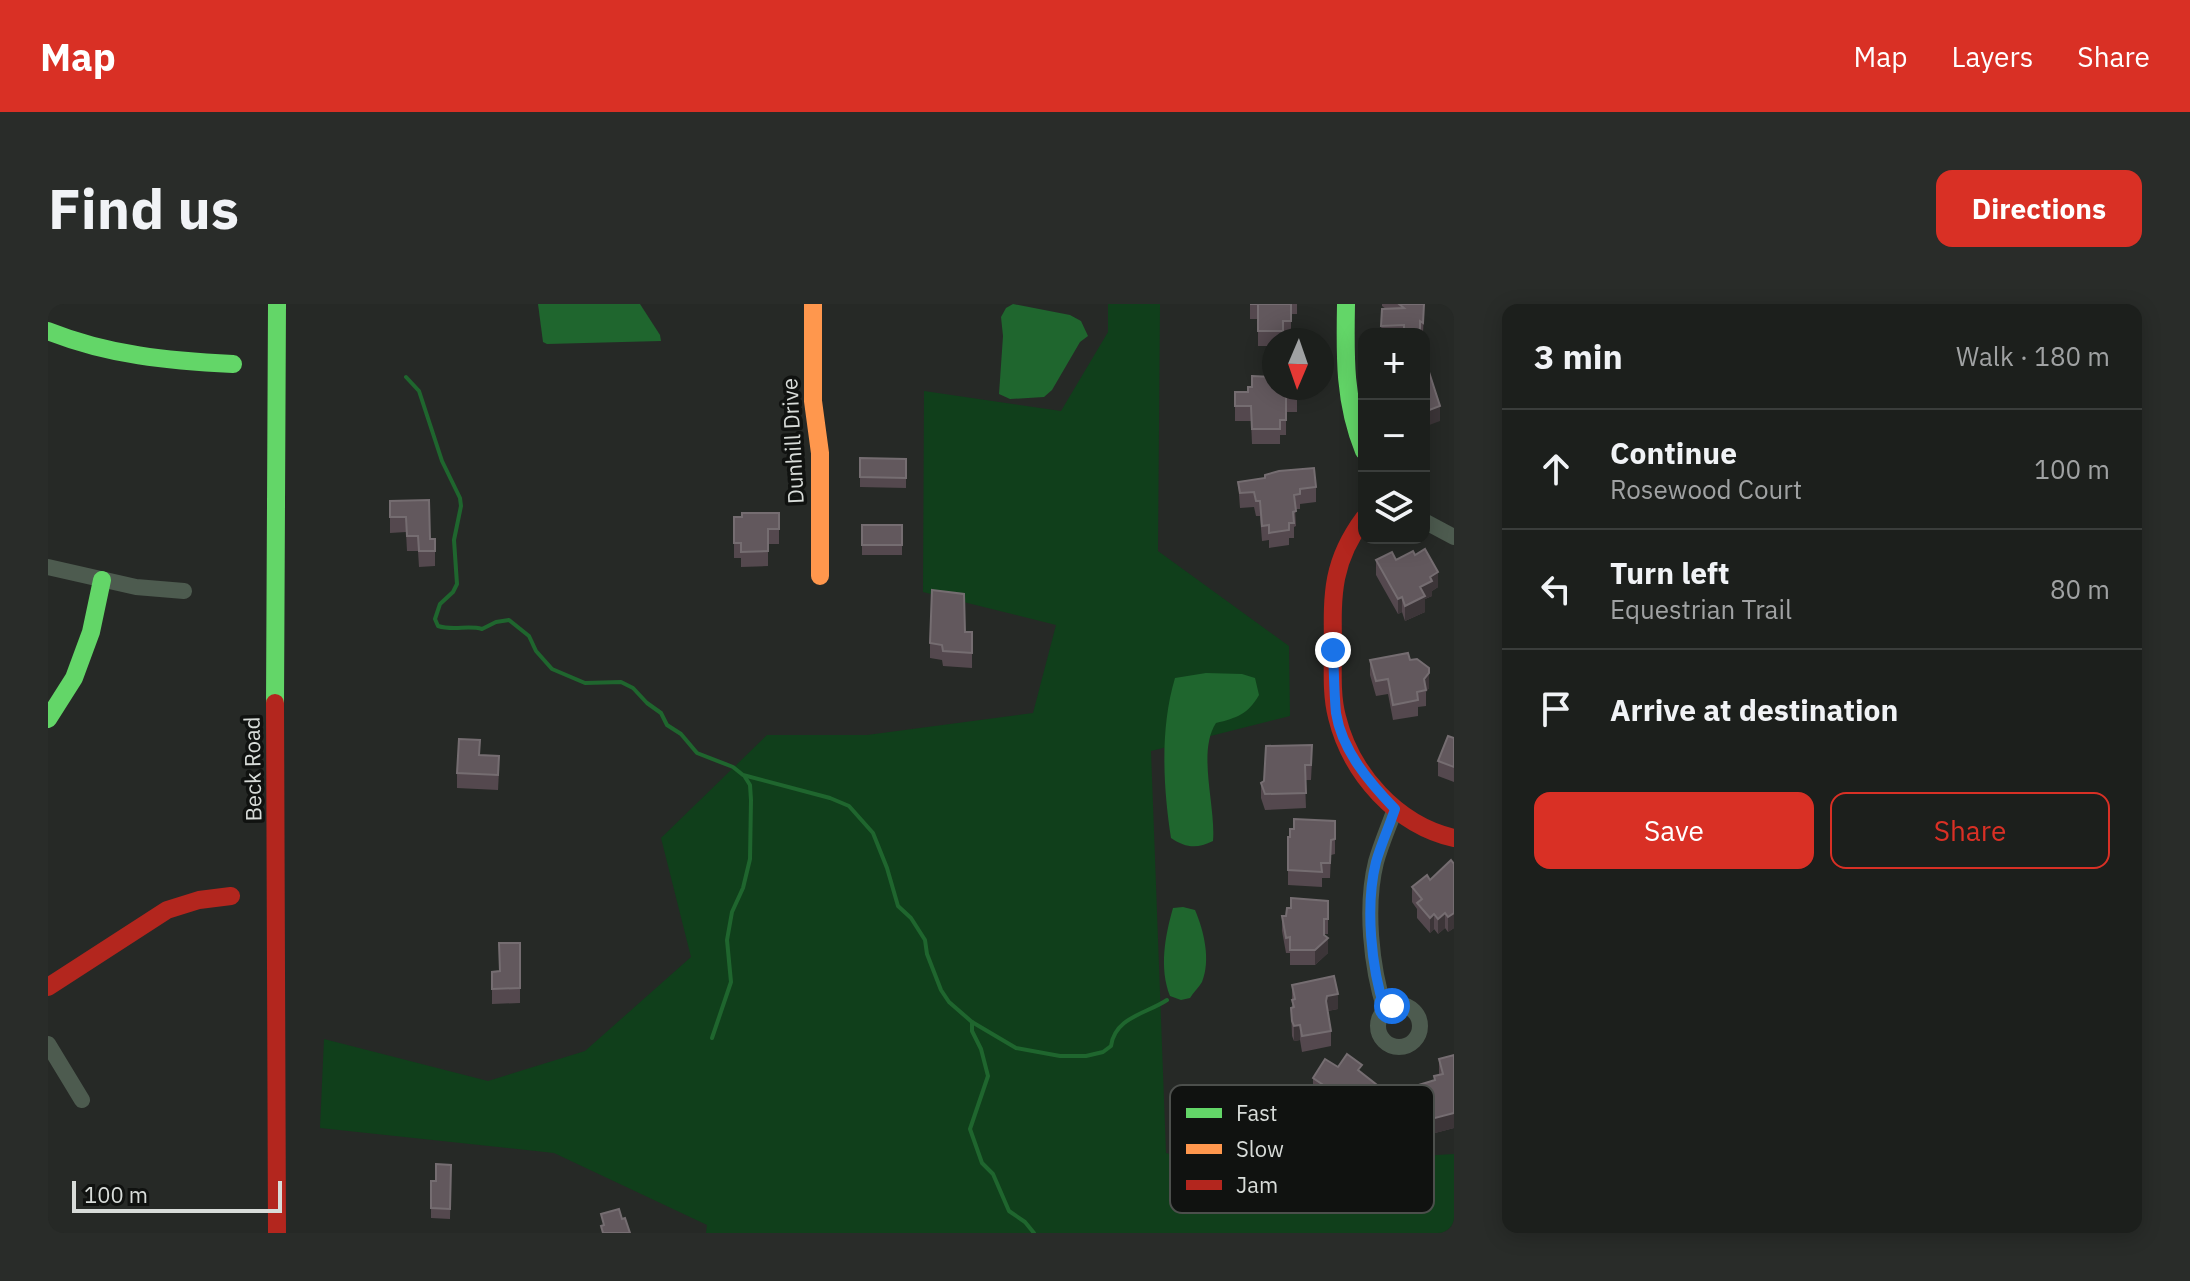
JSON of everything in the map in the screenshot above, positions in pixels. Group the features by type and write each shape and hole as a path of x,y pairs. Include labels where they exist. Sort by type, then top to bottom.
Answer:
{"street":[{"name":"Beck Road","path":"277,304 274,631 277,1233"},
{"name":"Dunhill Drive","path":"813,304 813,401 820,453 820,576"},
{"path":"1346,304 1347,396 1358,439"},
{"path":"48,331 71,341 134,357 233,364"},
{"path":"1430,524 1454,537"},
{"path":"1358,525 1347,538 1335,567 1331,598 1337,716 1349,749 1395,809 1431,832 1454,838"},
{"path":"48,567 136,587 184,591"},
{"path":"48,719 74,678 91,632 102,580"},
{"path":"1385,1010 1373,961 1372,885 1377,860 1395,809"},
{"path":"48,987 167,910 199,900 231,896"},
{"path":"48,1044 82,1100"}],"shaded area":[{"path":"538,304 640,304 661,341 547,344 543,342"},
{"path":"1013,304 1070,315 1081,321 1088,336 1080,342 1052,390 1044,397 1010,399 999,394 1003,336 1001,317 1006,308"},
{"path":"1108,304 1160,304 1158,551 1289,646 1290,716 1151,751 1166,1153 1170,1154 1170,1213 1434,1213 1434,1155 1454,1154 1454,1233 706,1233 707,1225 554,1153 320,1128 324,1039 488,1081 585,1051 691,957 661,838 767,735 867,735 1033,713 1056,625 923,592 924,391 1061,411 1108,332"},
{"path":"1206,673 1242,674 1255,678 1259,695 1251,707 1241,714 1216,723 1207,764 1213,841 1192,846 1171,838 1166,798 1165,737 1175,678"},
{"path":"1173,908 1195,910 1204,936 1206,964 1201,984 1190,998 1181,1000 1170,996 1164,963"}],"building":[{"path":"1258,304 1291,304 1291,321 1283,321 1283,328 1262,328 1258,331"},
{"path":"1399,304 1424,304 1420,328 1381,326 1382,309 1404,308"},
{"path":"1430,375 1440,406 1430,410"},
{"path":"1252,376 1262,376 1262,400 1286,400 1286,420 1280,420 1280,429 1252,429 1251,406 1235,406 1235,392 1248,392 1248,387 1252,387"},
{"path":"860,458 906,459 906,478 860,477"},
{"path":"1314,468 1316,487 1300,489 1300,494 1294,495 1294,523 1289,523 1289,530 1269,533 1269,525 1262,526 1260,501 1256,501 1254,492 1240,493 1238,482 1265,478 1265,475 1279,471"},
{"path":"429,500 430,539 435,539 435,551 419,551 418,536 407,536 406,517 390,517 390,501"},
{"path":"742,513 779,513 779,529 768,529 768,551 741,552 741,543 734,543 734,517 742,517"},
{"path":"862,525 902,525 902,545 862,545"},
{"path":"1425,549 1438,572 1430,577 1432,581 1420,587 1425,596 1405,606 1376,560 1392,552 1396,560"},
{"path":"932,590 964,594 965,632 972,632 972,653 943,651 942,645 930,643"},
{"path":"1408,653 1410,660 1417,659 1429,668 1424,679 1426,690 1417,692 1418,700 1393,705 1388,679 1376,681 1370,660"},
{"path":"1448,736 1454,738 1454,767 1438,761"},
{"path":"459,739 480,740 479,755 499,756 498,775 457,773"},
{"path":"1312,745 1311,765 1305,765 1306,793 1265,794 1261,783 1264,781 1266,746"},
{"path":"1294,819 1335,821 1330,863 1321,863 1322,872 1288,870 1288,837 1290,829 1294,829"},
{"path":"1451,860 1454,864 1454,913 1448,917 1445,913 1438,919 1434,914 1430,918 1417,903 1422,899 1412,887 1427,875 1430,880"},
{"path":"1291,898 1328,901 1324,935 1328,938 1315,950 1290,950 1290,937 1286,938 1282,916 1286,916 1287,908 1291,908"},
{"path":"499,943 520,943 520,988 492,989 492,972 500,971"},
{"path":"1334,976 1338,994 1327,996 1326,1001 1331,1031 1302,1036 1300,1025 1294,1026 1292,1021 1292,1000 1295,999 1292,985"},
{"path":"1347,1054 1362,1065 1358,1070 1377,1085 1323,1085 1313,1078 1325,1059 1338,1067"},
{"path":"1454,1055 1454,1113 1435,1118 1434,1085 1419,1085 1443,1074 1439,1059"},
{"path":"436,1164 451,1165 450,1209 431,1208 431,1181 436,1181"},
{"path":"619,1209 630,1233 603,1233 601,1214"}],"waterway":[{"path":"406,377 419,391 442,461 460,498 454,540 457,584 440,604 435,619 438,626 482,629 509,620 529,636 536,651 552,669 585,683 621,682 633,688 661,713 667,725 681,734 697,753 733,767 743,775 849,806 873,833 898,906 911,918 925,940 927,954 949,1002 972,1022 1016,1048 1060,1056 1086,1056 1103,1052 1111,1046 1118,1029 1125,1022 1167,1000"},
{"path":"712,1038 731,982 727,940 732,912 743,888 750,859 751,800 750,785 745,777"},
{"path":"972,1022 972,1031 981,1049 988,1076 970,1129 982,1163 993,1174 1009,1211 1034,1233"}],"traffic: fast":[{"path":"275,703 277,304"},
{"path":"1346,304 1349,397 1358,436"},
{"path":"48,331 93,346 139,355 233,364"},
{"path":"48,719 74,678 91,632 102,580"}],"traffic: slow":[{"path":"813,304 813,401 820,453 820,576"}],"traffic: jam":[{"path":"1358,527 1340,563 1334,593 1333,681 1337,717 1353,758 1379,794 1414,822 1454,838"},
{"path":"275,703 277,1233"},
{"path":"48,987 167,910 199,900 231,896"}],"route":[{"path":"1333,650 1337,716 1349,749 1370,782 1395,809 1377,860 1372,885 1373,961 1385,1010 1392,1006"}]}
